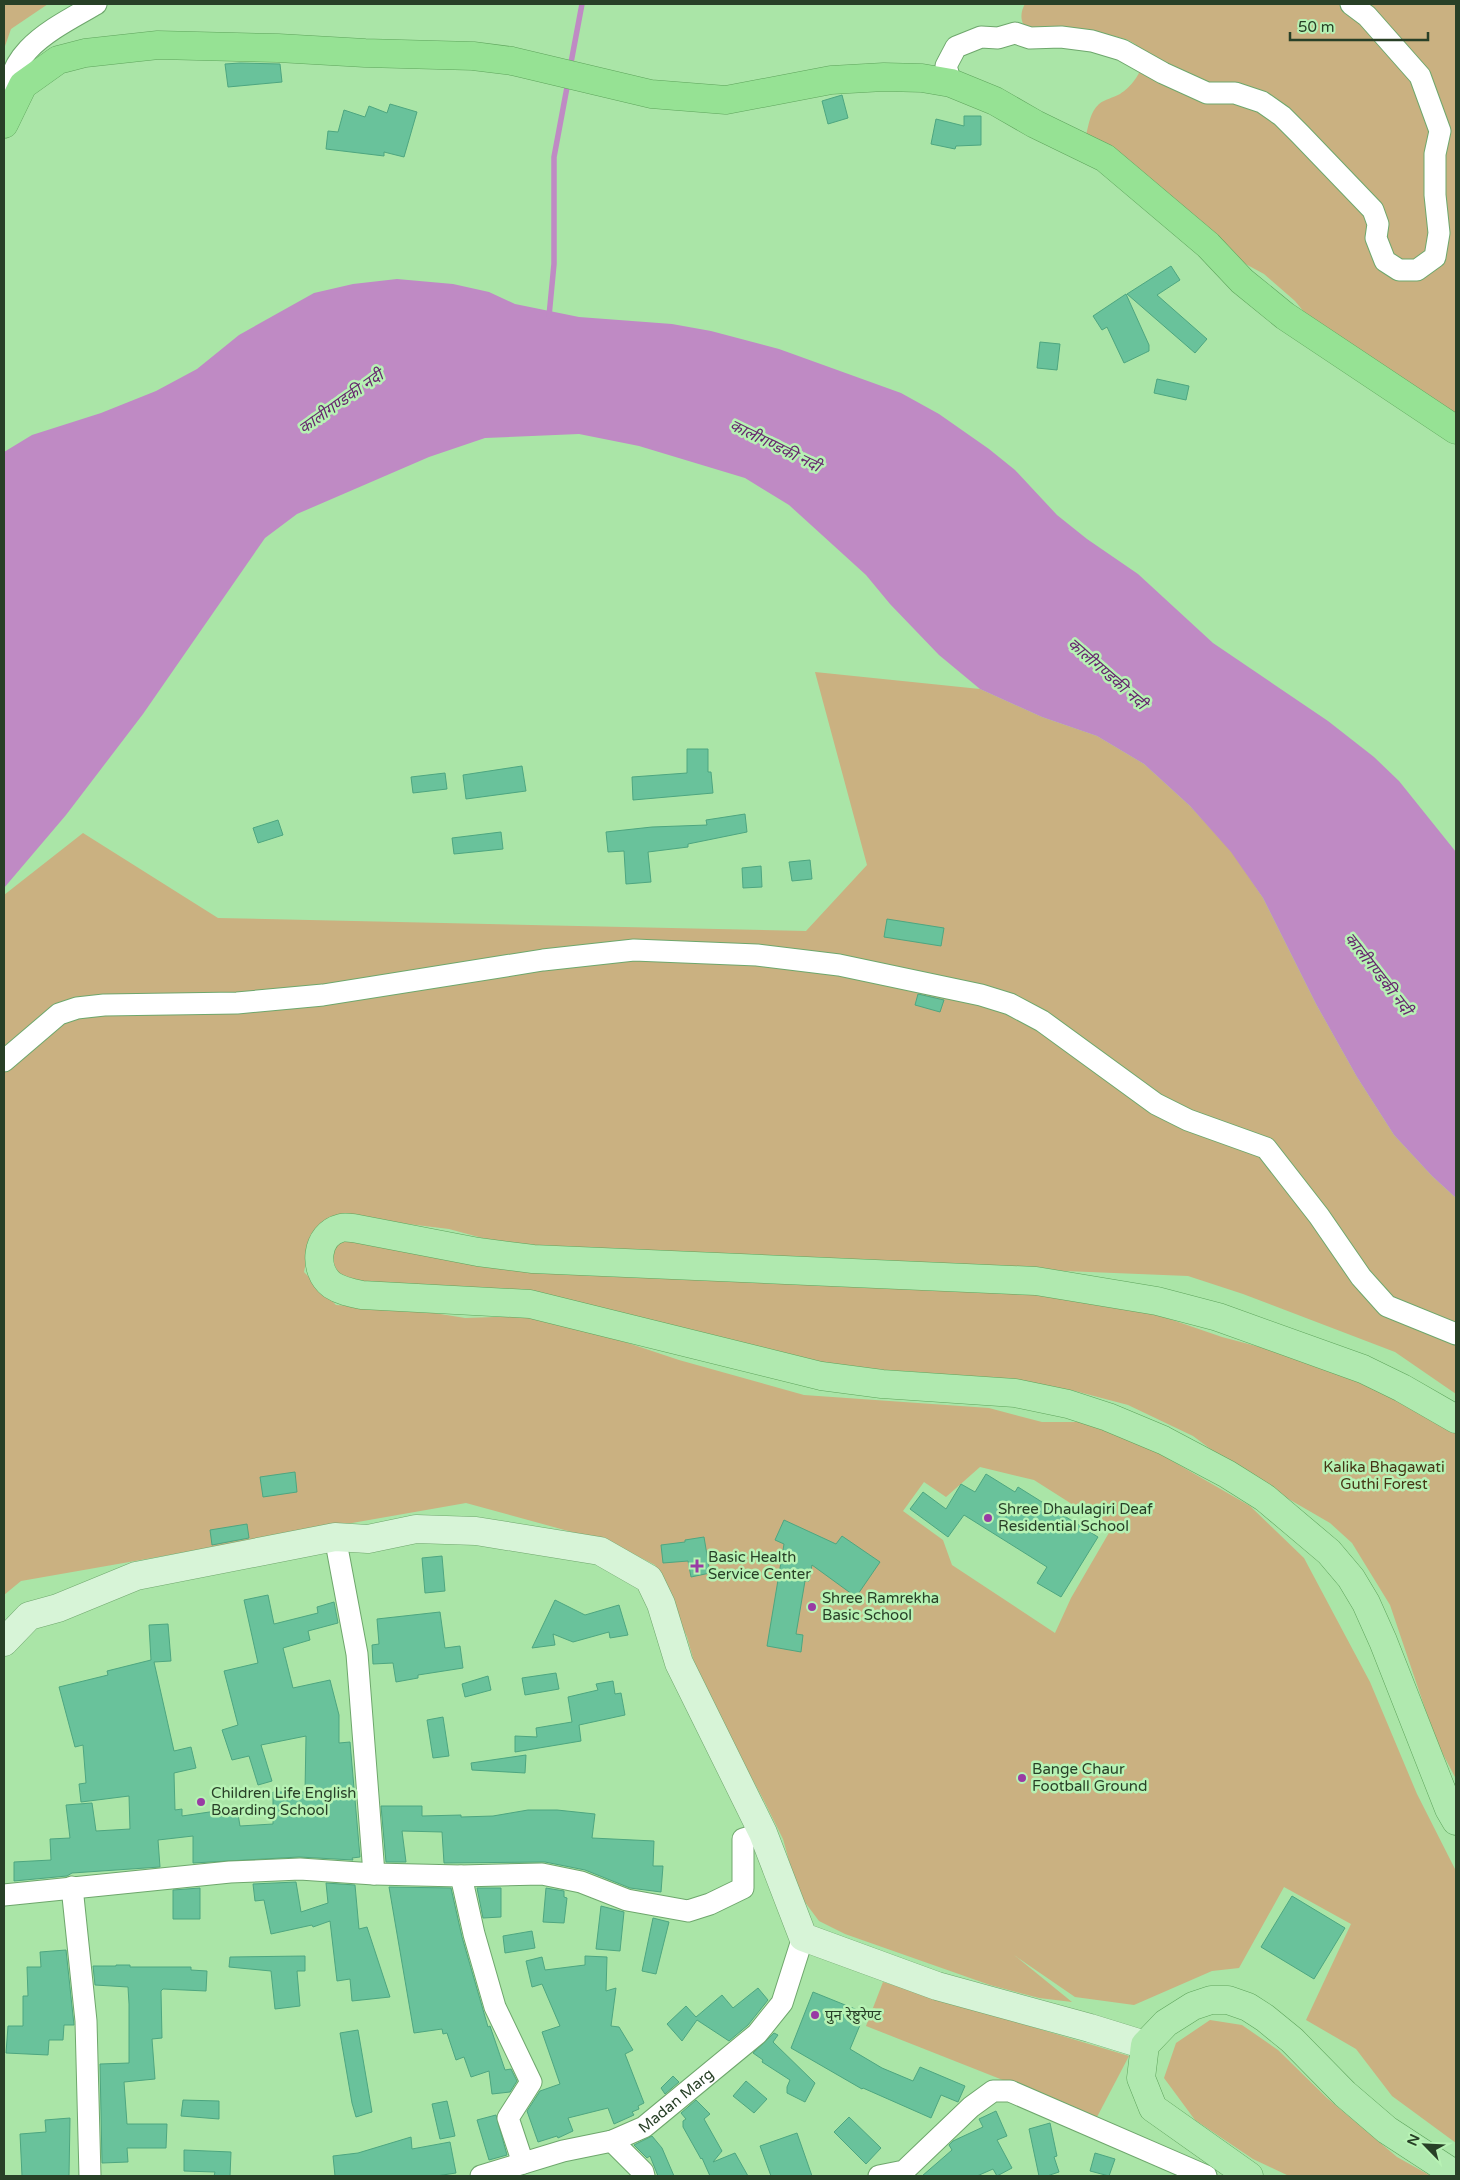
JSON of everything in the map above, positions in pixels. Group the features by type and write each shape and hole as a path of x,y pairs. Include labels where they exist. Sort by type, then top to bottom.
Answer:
{"highway":[{"path":"7,120 13,103 23,85 58,60 86,52 158,45 473,56 512,61 651,94 713,100 726,100 831,80 884,77 922,78 952,83 995,101 1035,124 1105,158 1208,246 1242,281 1285,316 1456,430"}],"main road":[{"path":"1456,1419 1402,1388 1363,1369 1227,1320 1157,1301 1036,1281 534,1259 478,1252 353,1228 340,1228 330,1234 322,1245 318,1259 319,1270 324,1277 332,1286 346,1292 371,1296 530,1304 822,1376 882,1384 1015,1393 1068,1404 1108,1417 1163,1440 1227,1474 1266,1498 1330,1552 1351,1578 1366,1603 1383,1641 1449,1809 1456,1821"},
{"path":"4,1642 29,1616 58,1608 136,1576 335,1536 368,1540 416,1528 476,1531 600,1551 649,1579 661,1604 679,1664 763,1833 803,1937 937,1986 1146,2045"},
{"path":"1249,2176 1152,2108 1141,2078 1146,2045 1166,2023 1193,2006 1211,2000 1228,2000 1248,2007 1292,2040 1345,2094 1388,2130 1456,2175"}],"street":[{"path":"7,120 6,91 9,78 25,52 47,32 96,4"},
{"path":"952,83 946,66 956,47 981,37 998,38 1015,33 1030,38 1061,37 1092,41 1122,50 1163,73 1207,93 1235,93 1262,102 1282,116 1361,195 1373,210 1378,224 1376,238 1385,261 1399,270 1417,270 1435,257 1439,233 1435,195 1435,154 1440,131 1420,76 1368,16 1351,4"},
{"path":"4,1061 60,1014 77,1008 104,1005 237,1003 323,995 543,960 634,950 757,956 839,965 980,995 1010,1004 1042,1021 1156,1104 1188,1120 1266,1148 1319,1216 1361,1277 1387,1306 1456,1334"},
{"path":"335,1536 358,1654 374,1874"},
{"path":"4,1894 230,1872 300,1869 374,1874 462,1876 542,1874 581,1882 627,1900 688,1911 710,1904 743,1888 743,1839 763,1833"},
{"path":"462,1876 474,1934 495,2007 531,2082 508,2118 523,2163"},
{"path":"72,1887 86,2022 90,2176"},
{"name":"Madan Marg","path":"481,2176 563,2151 612,2141 644,2127 757,2034 782,2003 803,1937"},
{"path":"879,2176 904,2171 971,2107 993,2091 1010,2091 1206,2176"},
{"path":"612,2141 643,2172 644,2176"}],"green space":[{"path":"4,4 48,4 11,29 4,49"},
{"path":"1025,4 1456,4 1456,413 1382,375 1319,330 1295,301 1264,274 1227,254 1086,135 1090,118 1096,107 1126,90 1136,78 1142,64 1140,50 1135,44 1118,37 1081,32 1030,30 1022,22 1022,11"},
{"path":"815,672 980,689 1042,717 1097,736 1144,764 1190,806 1232,852 1263,898 1316,1004 1357,1077 1394,1135 1432,1176 1456,1198 1456,1394 1395,1352 1243,1294 1188,1276 523,1249 449,1229 343,1216 311,1237 304,1272 336,1305 422,1311 465,1318 526,1316 565,1322 679,1360 804,1395 989,1408 1042,1422 1089,1422 1141,1443 1250,1506 1304,1558 1370,1682 1417,1794 1456,1871 1456,2143 1392,2096 1356,2049 1306,2020 1351,1924 1284,1887 1239,1968 1212,1971 1134,2005 1075,1997 1014,1955 1072,2002 1039,1998 990,1985 845,1934 819,1921 798,1893 783,1839 714,1709 697,1672 687,1637 655,1565 612,1543 466,1503 21,1581 4,1595 4,895 83,833 218,918 806,931 867,865","holes":["980,1467 1034,1480 1097,1520 1110,1531 1071,1598 1055,1633 952,1565 943,1540 903,1511 924,1482 946,1497"]},
{"name":"Kalika Bhagawati Guthi Forest","path":"349,1236 976,1292 1076,1293 1123,1303 1222,1337 1323,1364 1377,1389 1456,1434 1456,1779 1436,1741 1390,1605 1352,1543 1330,1523 1240,1471 1193,1436 1128,1405 1075,1391 1008,1380 905,1371 862,1370 408,1294 337,1279 326,1253"},
{"path":"883,1982 1129,2056 1097,2117 866,2026"},
{"path":"1210,2020 1242,2025 1278,2050 1327,2098 1397,2157 1431,2176 1289,2176 1253,2159 1195,2120 1164,2078 1176,2043"}],"water":[{"name":"कालीगण्डकी नदी","path":"397,279 453,284 489,292 515,304 579,317 672,324 711,331 779,349 901,393 939,414 989,449 1015,470 1057,515 1087,539 1138,574 1213,643 1328,721 1374,757 1399,781 1456,852 1456,1198 1432,1176 1394,1135 1357,1077 1316,1004 1263,898 1231,852 1190,806 1144,764 1097,736 1042,717 980,689 939,655 890,604 866,575 789,505 745,478 639,446 579,434 485,438 429,457 297,514 265,538 143,714 66,815 4,888 4,452 32,435 101,413 156,391 197,369 239,335 314,293 353,284"}],"building":[{"path":"225,64 280,64 282,82 228,87"},
{"path":"842,95 848,118 828,124 822,101"},
{"path":"390,104 417,112 404,157 384,152 384,156 326,149 328,131 338,132 344,110 365,117 369,106 387,113"},
{"path":"964,116 981,116 981,145 956,146 955,149 931,144 936,119 964,126"},
{"path":"1171,266 1180,280 1157,295 1207,339 1195,353 1127,294"},
{"path":"1126,294 1149,345 1149,351 1124,363 1107,327 1102,330 1093,316"},
{"path":"1040,342 1060,344 1057,370 1037,368"},
{"path":"1157,379 1189,386 1186,400 1154,393"},
{"path":"687,749 708,749 708,772 711,772 713,793 633,800 632,777 687,773"},
{"path":"522,766 526,791 466,799 463,775"},
{"path":"445,773 447,789 413,793 411,777"},
{"path":"745,814 747,832 688,844 688,847 648,852 651,882 626,884 624,851 608,852 606,832 652,827 707,825 706,820"},
{"path":"278,820 283,835 258,843 253,828"},
{"path":"501,832 503,849 454,854 452,838"},
{"path":"810,860 812,879 792,881 789,862"},
{"path":"761,866 762,887 743,888 742,868"},
{"path":"887,919 944,928 941,946 884,937"},
{"path":"918,994 944,1000 940,1012 915,1005"},
{"path":"295,1472 297,1492 263,1497 260,1477"},
{"path":"986,1474 1015,1492 1018,1487 1098,1537 1061,1597 1037,1583 1047,1567 964,1515 948,1537 910,1509 923,1492 946,1509 961,1484 975,1492"},
{"path":"784,1520 836,1544 842,1536 880,1562 856,1597 812,1565 809,1581 805,1581 796,1634 803,1635 801,1652 767,1646 784,1544 775,1540"},
{"path":"247,1524 249,1538 212,1545 210,1530"},
{"path":"704,1537 710,1573 691,1577 688,1561 663,1563 661,1545"},
{"path":"442,1556 445,1591 425,1593 422,1558"},
{"path":"268,1595 274,1624 318,1613 317,1607 334,1602 338,1623 308,1631 310,1640 283,1648 293,1688 330,1680 339,1715 339,1743 350,1742 360,1857 352,1858 353,1860 299,1857 193,1863 193,1836 158,1840 160,1867 72,1873 67,1876 14,1881 14,1862 51,1860 50,1839 70,1838 66,1805 92,1803 96,1831 130,1829 129,1796 81,1802 79,1784 86,1783 83,1745 75,1747 59,1687 108,1675 107,1671 151,1660 149,1625 168,1624 171,1661 154,1662 174,1751 191,1747 196,1768 174,1773 175,1810 182,1809 182,1816 237,1808 240,1826 273,1824 273,1792 305,1792 306,1736 261,1745 272,1781 258,1785 249,1756 232,1760 222,1730 238,1725 224,1671 258,1663 244,1600"},
{"path":"555,1600 585,1615 619,1605 628,1635 610,1638 609,1632 573,1642 553,1634 555,1645 532,1648"},
{"path":"440,1612 445,1648 460,1646 463,1668 418,1675 418,1678 396,1682 393,1663 373,1664 372,1645 379,1644 377,1619"},
{"path":"556,1673 559,1689 525,1695 522,1678"},
{"path":"488,1676 491,1690 465,1697 462,1684"},
{"path":"613,1681 615,1694 621,1693 625,1715 579,1725 581,1741 515,1752 515,1736 537,1737 536,1728 572,1722 568,1697 598,1690 596,1684"},
{"path":"443,1717 449,1756 433,1758 427,1720"},
{"path":"526,1755 525,1773 472,1770 471,1763"},
{"path":"381,1806 422,1806 422,1816 493,1816 528,1810 557,1810 595,1814 592,1838 654,1841 653,1866 663,1866 661,1892 630,1888 585,1870 545,1862 444,1863 442,1832 402,1831 406,1862 386,1862"},
{"path":"296,1882 301,1912 328,1903 326,1883 355,1885 359,1929 367,1927 390,1997 352,2001 350,1979 337,1981 330,1921 313,1927 312,1925 271,1934 264,1900 255,1901 253,1884"},
{"path":"389,1887 451,1888 462,1937 488,2027 490,2026 505,2070 511,2069 517,2081 510,2092 492,2094 489,2071 471,2077 464,2057 456,2060 447,2033 443,2034 442,2029 414,2033"},
{"path":"200,1888 200,1919 173,1919 173,1890"},
{"path":"477,1888 501,1888 501,1917 483,1918"},
{"path":"546,1888 564,1891 564,1897 567,1898 564,1923 543,1922"},
{"path":"1292,1896 1345,1928 1314,1979 1261,1947"},
{"path":"601,1906 624,1912 620,1951 596,1949"},
{"path":"653,1918 669,1922 656,1974 642,1971"},
{"path":"532,1931 535,1948 505,1953 503,1936"},
{"path":"66,1950 74,2025 64,2025 63,2040 49,2040 48,2055 6,2053 8,2026 23,2026 23,1996 28,1996 27,1967 41,1967 40,1952"},
{"path":"305,1956 305,1971 297,1971 300,2006 275,2009 271,1971 229,1967 230,1957"},
{"path":"585,1956 607,1957 606,1991 616,1988 611,2026 619,2027 633,2050 625,2054 644,2103 638,2106 639,2109 632,2112 634,2115 614,2124 608,2108 568,2118 573,2131 558,2138 557,2136 538,2142 527,2111 540,2091 560,2084 542,2032 560,2026 542,1984 532,1987 526,1961 542,1957 545,1970 585,1965"},
{"path":"130,1965 130,1967 191,1967 191,1970 207,1971 206,1991 163,1989 161,1991 162,2038 152,2039 155,2079 124,2082 127,2124 167,2124 166,2148 127,2148 128,2162 102,2163 100,2064 129,2063 129,2004 128,1987 95,1985 93,1966"},
{"path":"758,1988 768,2000 748,2025 729,2041 697,2020 682,2041 667,2024 686,2006 696,2017 722,1995 733,2008"},
{"path":"813,1992 865,2013 850,2049 882,2068 913,2081 920,2067 965,2086 958,2102 941,2095 931,2118 862,2089 791,2048"},
{"path":"358,2030 372,2112 356,2117 340,2033"},
{"path":"774,2033 778,2035 773,2042 815,2083 805,2102 787,2093 790,2080 762,2062 763,2060 753,2053"},
{"path":"673,2076 679,2082 665,2094 661,2088"},
{"path":"746,2081 767,2099 754,2113 733,2096"},
{"path":"183,2100 219,2101 219,2119 181,2116"},
{"path":"696,2100 710,2114 704,2119 722,2151 713,2162 735,2153 748,2176 710,2176 702,2158 683,2127 683,2121 686,2119 681,2113"},
{"path":"447,2101 455,2136 440,2139 432,2104"},
{"path":"996,2111 1007,2136 997,2140 1012,2168 997,2176 993,2169 977,2176 922,2176 952,2150 949,2145 953,2141 983,2127 979,2119"},
{"path":"496,2115 507,2155 489,2160 477,2120"},
{"path":"849,2117 881,2148 866,2164 834,2132"},
{"path":"70,2118 69,2176 22,2176 20,2134 46,2132 45,2120"},
{"path":"1050,2123 1057,2156 1054,2157 1059,2172 1047,2176 1039,2176 1029,2129"},
{"path":"797,2133 812,2176 771,2176 760,2146"},
{"path":"652,2136 662,2148 674,2176 658,2176 650,2156 647,2158 634,2145"},
{"path":"411,2137 412,2149 450,2142 456,2173 436,2176 335,2176 333,2156 358,2153"},
{"path":"184,2150 231,2152 230,2176 214,2176 215,2172 184,2171"},
{"path":"1095,2153 1115,2159 1109,2176 1090,2171"}],"waterway":[{"path":"570,68 582,4"},
{"path":"549,316 554,264 554,157 568,82"}],"place":[{"name":"Shree Dhaulagiri Deaf Residential School","path":"988,1518"},
{"name":"Basic Health Service Center","path":"697,1566"},
{"name":"Shree Ramrekha Basic School","path":"812,1607"},
{"name":"Bange Chaur Football Ground","path":"1022,1778"},
{"name":"Children Life English Boarding School","path":"201,1802"},
{"name":"पुन रेष्टुरेण्ट","path":"815,2015"}]}
